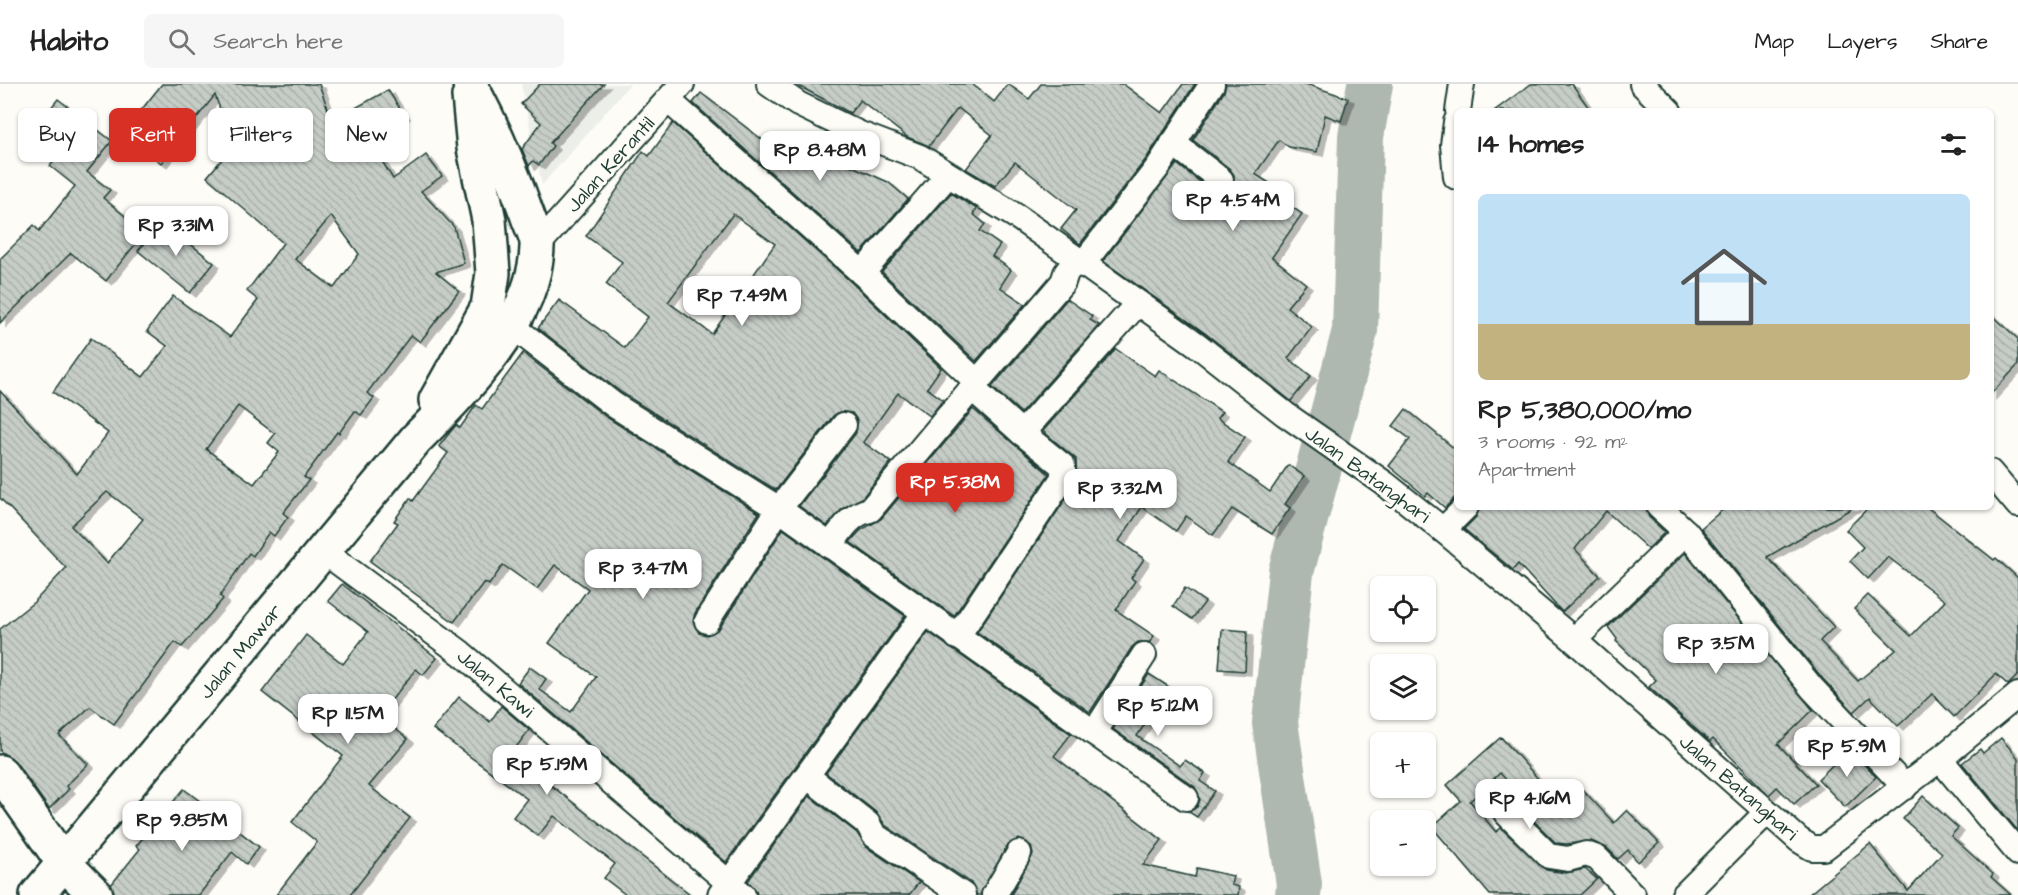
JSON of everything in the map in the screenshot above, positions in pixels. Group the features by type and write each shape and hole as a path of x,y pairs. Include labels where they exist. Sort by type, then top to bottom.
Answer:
{"main road":[{"name":"Jalan Mawar","path":"37,895 416,440 458,397 523,305 533,276 538,245 495,132 469,84"},
{"name":"Jalan Mawar","path":"416,440 488,307 492,283 489,220 474,148 469,84"},
{"path":"0,771 63,862 96,895"}],"street":[{"name":"Jalan Batanghari","path":"769,84 798,104 860,134 920,157 1019,218 1079,263 1196,344 1286,414 1384,483 1443,530 1574,640 1799,840 1812,848 1824,848 1905,787 2018,695"},
{"path":"830,546 848,522 861,512 870,510 1063,282 1066,273 1079,263 1158,167 1212,84"},
{"path":"1458,108 1462,84"},
{"path":"1642,84 1666,108"},
{"name":"Jalan Kerantil","path":"538,245 675,92"},
{"path":"675,92 862,273 1022,433 1063,466 1064,478 957,637"},
{"path":"1454,137 1454,156"},
{"path":"1173,143 1221,180"},
{"path":"862,273 948,175"},
{"path":"1022,433 1138,303"},
{"path":"511,325 614,405 779,509 1186,798"},
{"path":"707,621 779,509 844,425"},
{"path":"1994,477 2018,505"},
{"path":"1443,530 1463,510"},
{"path":"1662,510 1686,532 1812,688 1905,787"},
{"path":"1574,640 1686,532"},
{"name":"Jalan Kawi","path":"323,551 461,653 731,891"},
{"path":"731,891 807,776 924,614"},
{"path":"1094,733 1144,655"},
{"path":"1940,759 2018,853"},
{"path":"807,776 868,824 874,835 963,895"},
{"path":"1684,895 1767,812"},
{"path":"1506,813 1549,856 1568,859 1586,854 1597,858 1633,895"},
{"path":"994,895 1019,853"}],"shaded area":[{"path":"521,84 630,84 542,185"}],"building":[{"path":"162,84 319,84 327,108 325,108 325,162 382,162 393,179 426,155 442,176 421,191 454,227 464,263 436,272 459,291 420,342 411,335 367,393 374,398 361,415 355,411 304,477 309,480 283,513 288,517 274,536 269,532 253,556 249,553 220,596 223,599 182,647 175,642 114,724 90,707 59,735 88,764 66,786 69,789 49,809 15,761 0,751 0,629 34,602 66,568 0,498 0,391 77,474 108,433 53,392 91,338 143,377 167,346 147,331 173,296 230,337 258,300 247,291 283,243 207,177 220,162 313,162 313,108 220,108 215,95 196,119 196,108 143,108","holes":["331,216 359,254 334,288 295,259","238,406 275,434 268,443 279,452 254,484 206,449","107,492 143,519 107,563 71,526"]},
{"path":"540,84 604,84 550,143 553,146 539,165 533,161 529,166 522,149 541,123 521,104"},
{"path":"795,84 972,84 994,102 1008,84 1029,99 1041,84 1123,84 1162,113 1183,84 1195,84 1146,159 1080,244 1061,229 1076,210 1015,162 995,186 966,169 992,135 958,108 929,146 907,137 860,100 850,113"},
{"path":"1226,84 1306,84 1348,98 1341,121 1325,115 1317,152 1289,147 1279,140 1255,174 1271,184 1267,190 1302,214 1272,257 1306,284 1287,307 1312,327 1288,358 1311,376 1291,401 1205,333 1103,261 1177,164 1213,192 1226,193 1233,188 1234,175 1230,169 1193,140 1224,92"},
{"path":"1531,84 1572,84 1589,108 1498,108"},
{"path":"388,90 400,108 355,108"},
{"path":"701,93 785,157 796,141 888,182 908,199 861,253 693,103"},
{"path":"58,99 70,108 51,108"},
{"path":"673,123 852,283 941,368 927,388 943,400 930,416 898,393 863,442 891,462 862,498 843,508 827,526 799,506 856,433 857,420 852,413 839,412 833,416 776,490 622,393 538,328 559,300 625,348 648,317 606,284 622,262 586,236 643,151 649,156","holes":["733,214 775,244 712,334 668,302"]},
{"path":"97,129 109,139 109,145 97,160"},
{"path":"53,162 95,162 87,172 110,190 103,198 145,232 106,281 71,253 0,323 0,259 34,225 39,231 75,186 50,166"},
{"path":"951,193 977,209 973,214 985,224 980,231 1000,245 992,256 1011,270 1000,287 1025,304 976,361 882,272"},
{"path":"162,221 214,263 190,293 138,251"},
{"path":"1067,299 1092,316 1090,320 1099,325 1021,413 992,387"},
{"path":"1994,317 2018,339 2018,365 1994,391"},
{"path":"1116,349 1155,376 1159,370 1222,412 1217,418 1245,437 1228,462 1270,492 1288,465 1304,476 1285,504 1290,508 1272,534 1232,509 1213,535 1186,516 1176,531 1142,507 1119,541 1144,559 1131,578 1135,581 1116,610 1154,636 1150,642 1138,642 1132,647 1090,712 977,632 1075,485 1076,459 1043,431"},
{"path":"523,353 606,417 759,513 695,613 693,621 699,633 707,635 719,629 783,529 905,616 726,862 518,683 530,667 546,679 539,689 571,712 596,677 549,643 588,589 555,565 537,589 503,565 489,585 484,582 454,622 370,561 398,523 394,521 410,498 413,501 448,453 439,446 456,425 460,428 476,405 482,409"},
{"path":"973,409 1049,474 954,616 850,542 861,530 881,519"},
{"path":"1406,409 1454,448 1454,498 1445,508 1428,493 1425,496 1389,466 1410,439 1393,426"},
{"path":"1479,510 1646,510 1649,517 1665,532 1648,549 1606,511 1575,549 1600,576 1562,612 1518,564 1513,570 1464,529 1476,517"},
{"path":"1722,510 1849,510 1767,557 1834,627 1820,641 1858,681 1896,650 1854,609 1868,595 1911,636 1945,601 1888,557 1868,579 1850,561 1863,547 1846,530 1866,510 1931,510 1994,560 1996,558 2018,578 2018,675 2008,685 1996,674 1954,717 1932,694 1898,726 1870,697 1854,712 1823,679 1701,528"},
{"path":"1685,553 1813,710 1778,744 1816,784 1794,804 1777,787 1769,795 1713,739 1710,742 1649,687 1656,680 1616,641 1617,639 1608,627"},
{"path":"342,584 437,658 423,675 416,669 379,716 408,739 369,786 410,818 350,895 276,895 317,842 292,822 343,756 262,692 306,635 343,664 368,632 328,601"},
{"path":"1185,588 1205,602 1192,619 1173,606"},
{"path":"1222,629 1247,631 1245,671 1219,669"},
{"path":"928,632 1071,734 1054,756 1162,840 1143,865 1195,877 1197,868 1233,876 1231,885 1239,887 1238,895 1011,895 1033,854 1031,846 1019,839 1007,846 980,895 977,895 971,883 885,825 877,813 826,773"},
{"path":"1149,674 1169,687 1137,736 1180,766 1185,760 1205,773 1200,781 1215,791 1197,817 1189,812 1197,807 1200,800 1195,787 1113,729"},
{"path":"459,697 490,722 501,706 529,730 511,754 691,895 626,895 604,878 615,864 554,816 538,836 513,817 527,799 433,729"},
{"path":"1501,737 1563,807 1582,789 1614,823 1627,810 1659,843 1638,862 1628,850 1618,859 1607,848 1591,841 1556,843 1522,809 1528,804 1500,773 1470,801 1496,832 1501,828 1546,870 1566,873 1585,869 1597,879 1580,895 1490,895 1436,832 1436,823 1461,801 1447,785"},
{"path":"2001,738 2018,758 2018,831 1962,763 1980,749 1983,753"},
{"path":"1849,749 1876,777 1845,807 1818,779"},
{"path":"184,789 259,847 246,864 232,852 199,895 114,895 111,885 140,849 136,846"},
{"path":"809,796 857,833 866,847 919,882 909,895 757,895 756,890 748,881"},
{"path":"1923,796 1958,828 1951,836 1993,874 1991,877 2011,895 1808,895 1870,844 1908,891 1942,853 1903,819"}],"waterway":[{"path":"1298,895 1299,884 1275,723 1291,572 1355,331 1361,137 1370,84"}]}
